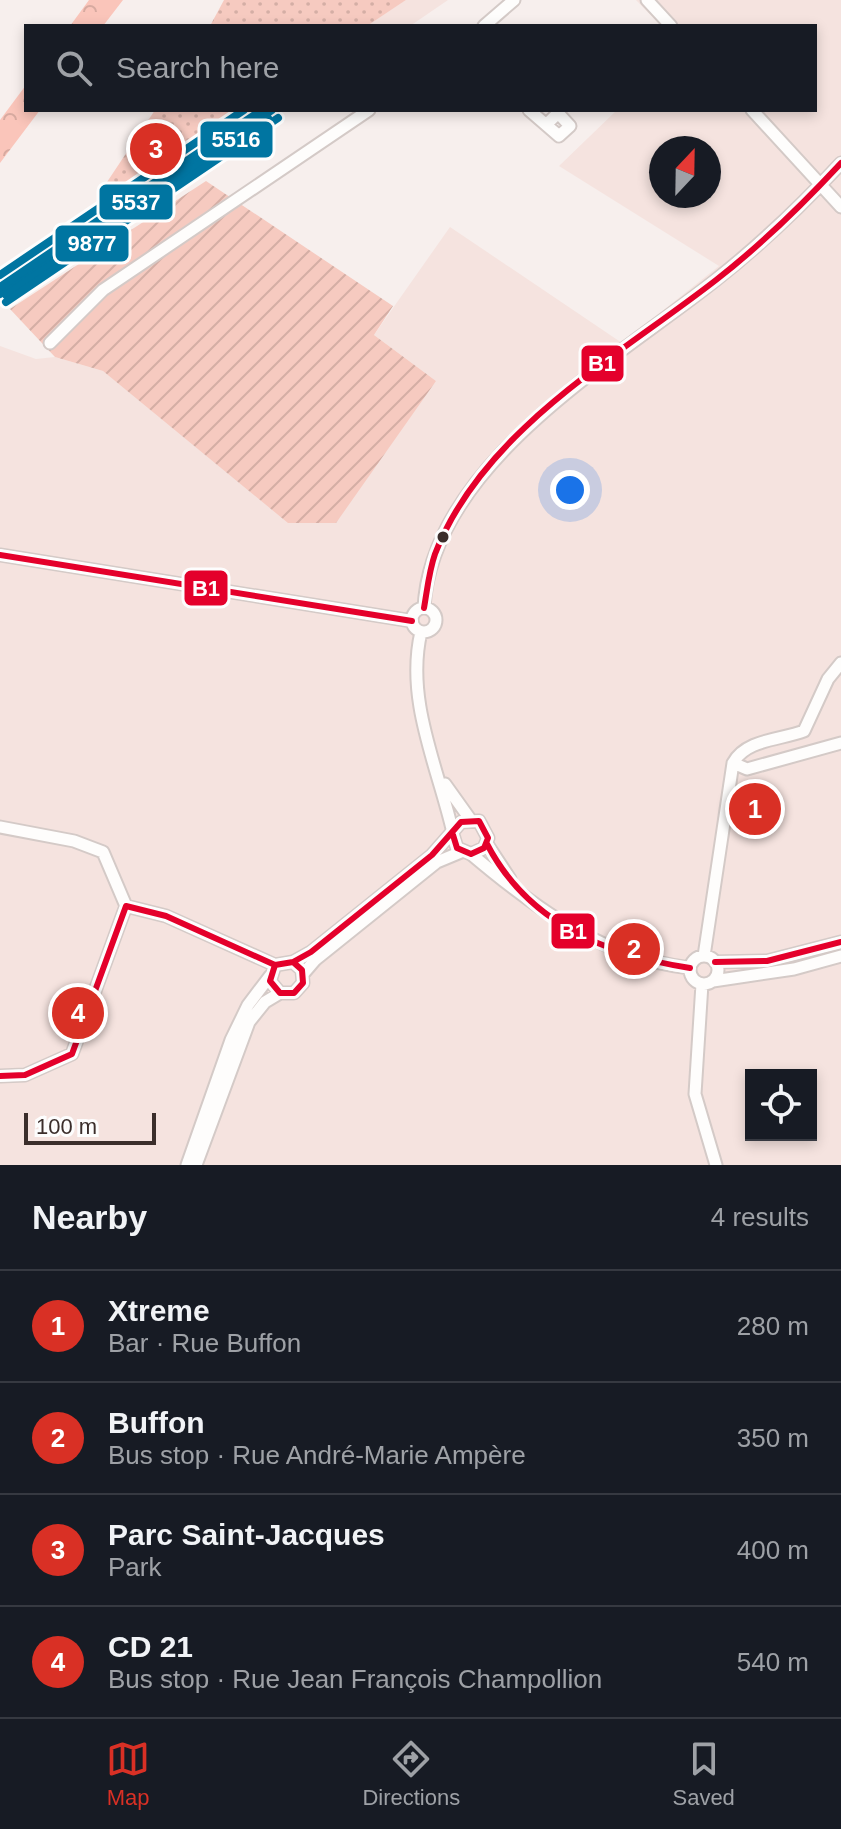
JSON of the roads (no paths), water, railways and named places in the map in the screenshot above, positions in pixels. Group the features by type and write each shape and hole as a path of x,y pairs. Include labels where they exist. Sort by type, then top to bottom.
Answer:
{"street":[{"path":"486,24 514,0"},
{"path":"647,0 669,24"},
{"path":"50,343 103,290 366,112"},
{"path":"532,112 547,124"},
{"path":"754,112 841,207"},
{"path":"412,621 414,614 424,608 432,567 445,533 466,495 491,462 533,422 720,277 841,163"},
{"path":"0,555 412,621 421,632 417,664 420,708 453,834 466,853 555,920 596,943 633,957 690,968"},
{"path":"421,632 432,628 436,621 434,614 424,608"},
{"path":"716,1165 695,1094 708,982 718,974 710,959 733,763 745,749 804,731 828,679 841,663"},
{"path":"733,763 747,769 841,743"},
{"path":"438,774 470,819 486,828 487,844 520,893"},
{"path":"187,1165 231,1040 248,1005 272,970 311,952 453,834 461,822 470,819"},
{"path":"0,827 74,841 103,852 126,906 72,1054 25,1075 0,1076"},
{"path":"272,970 272,986 280,993 289,994 298,990 303,974 315,960 437,862 481,851 487,844"},
{"path":"126,906 166,916 272,970"},
{"path":"841,942 767,961 693,961 690,968 691,977 708,982 781,971 841,956"},
{"path":"293,962 303,974"},
{"path":"196,1165 249,1022 265,1002 280,993"}],"place":[{"name":"Parc Saint-Jacques","path":"156,149"},
{"name":"Xtreme","path":"755,809"},
{"name":"Buffon","path":"634,949"},
{"name":"CD 21","path":"78,1013"}]}
